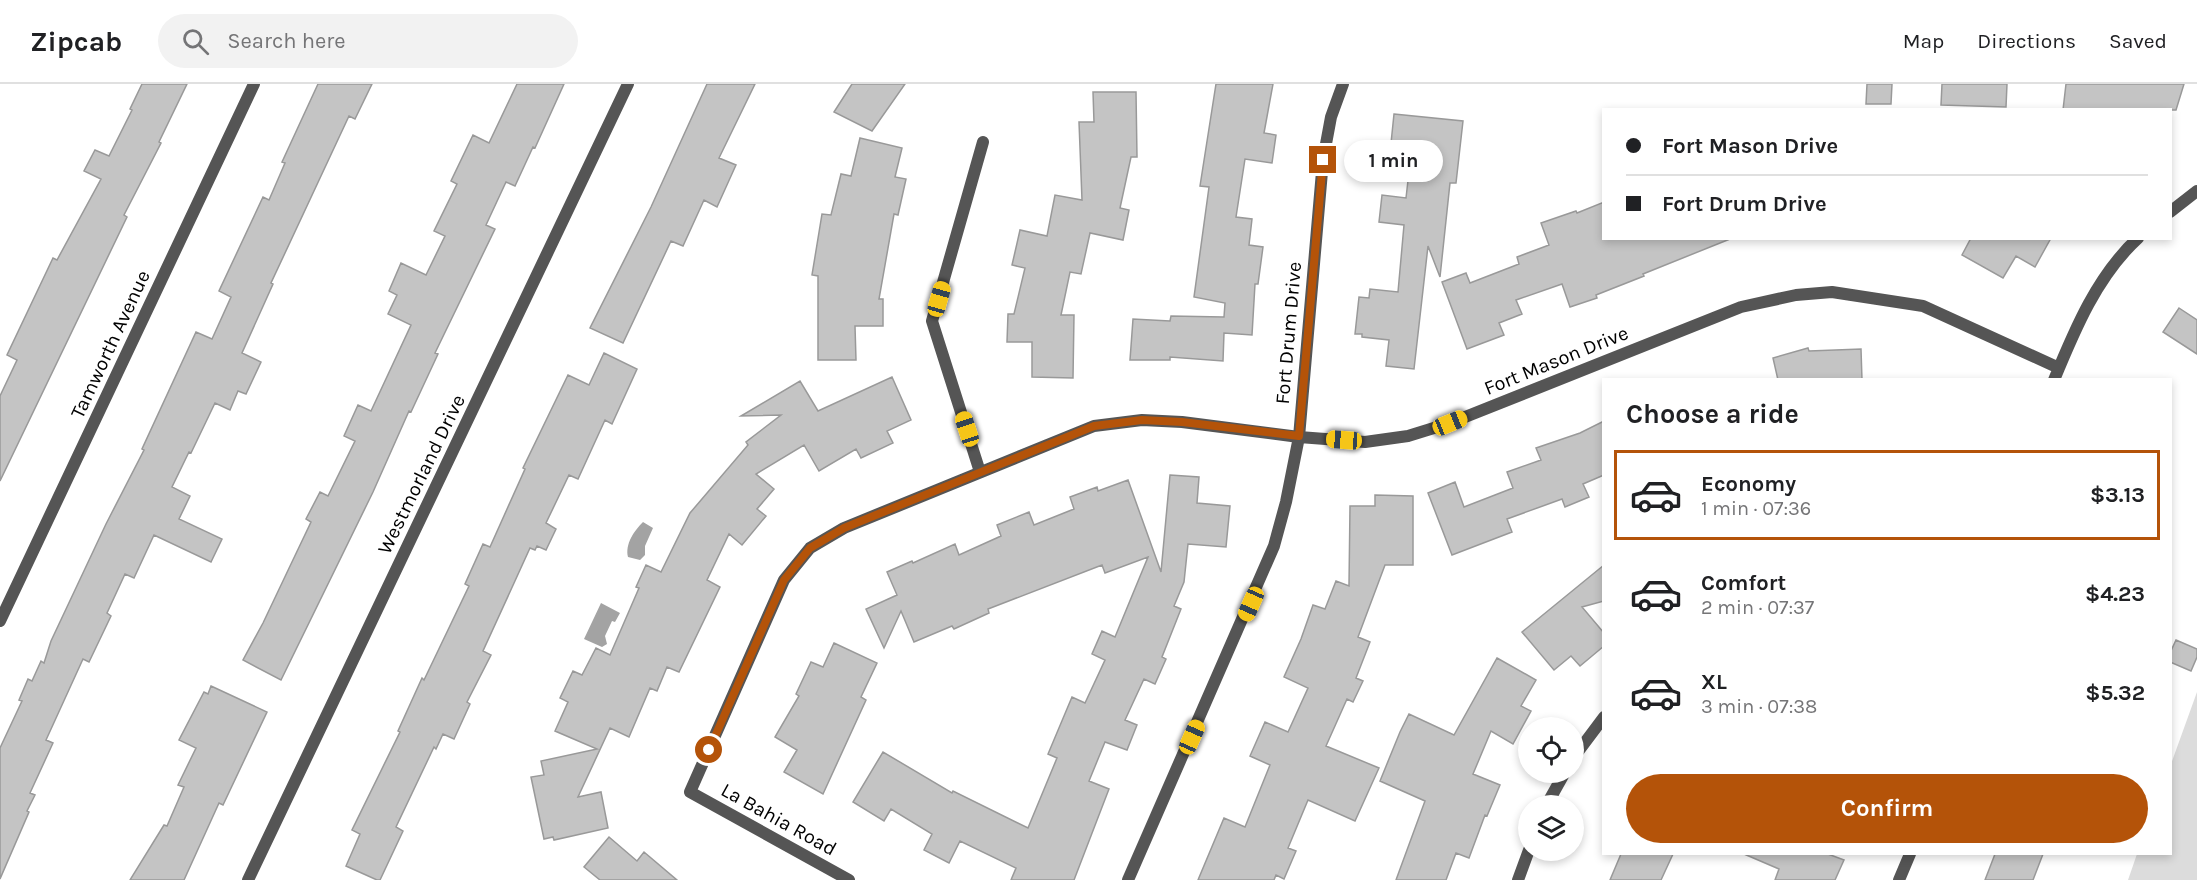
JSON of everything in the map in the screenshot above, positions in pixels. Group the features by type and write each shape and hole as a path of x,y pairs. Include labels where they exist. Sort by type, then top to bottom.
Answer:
{"street":[{"name":"Tamworth Avenue","path":"0,621 254,84"},
{"name":"Westmorland Drive","path":"248,880 628,84"},
{"name":"Fort Drum Drive","path":"1128,880 1274,546 1286,502 1299,436 1323,160 1331,117 1343,84"},
{"path":"980,472 932,321 983,142"},
{"path":"2172,210 2197,190"},
{"path":"2056,374 2096,287 2122,253 2136,240"},
{"name":"Fort Mason Drive","path":"690,792 784,580 810,548 844,528 1094,426 1142,420 1182,422 1365,442 1408,436 1450,423 1741,307 1796,295 1832,292 1923,306 2056,374"},
{"path":"1584,744 1602,720"},
{"name":"La Bahia Road","path":"690,792 849,880"},
{"path":"1899,880 1910,855"},
{"path":"1518,880 1525,861"}],"shaded area":[{"path":"643,522 653,528 645,546 645,555 640,560 628,557 627,552 631,538"},
{"path":"601,603 620,613 615,622 612,621 605,636 607,644 602,647 584,639"},
{"path":"2197,692 2197,880 2128,880 2137,855 2172,855 2172,761"}],"building":[{"path":"142,84 187,84 159,142 161,143 124,215 127,217 0,481 0,396 17,360 7,355 53,258 57,260 101,179 84,171 95,150 109,156"},
{"path":"318,84 372,84 355,119 349,116 271,283 273,284 242,353 261,362 246,394 238,391 230,410 215,403 172,487 190,496 179,519 222,539 211,562 154,535 134,578 125,574 107,613 111,616 89,662 83,659 46,740 53,743 30,793 35,795 0,879 0,748 22,701 19,700 28,679 32,681 41,661 44,663 51,641 144,450 142,449 196,332 212,339 231,297 219,291 263,197 269,200 285,163 282,162"},
{"path":"517,84 564,84 515,186 506,182 486,225 495,229 435,353 438,354 411,412 409,411 373,492 281,680 243,660 311,522 306,519 320,492 328,496 355,441 344,436 358,405 371,411 411,325 388,314 397,295 389,291 401,263 426,275 445,236 434,231 457,184 451,181 473,135 489,143"},
{"path":"707,84 755,84 719,158 736,165 717,207 704,200 683,246 671,241 623,343 590,328 651,207"},
{"path":"852,84 905,84 872,131 834,112"},
{"path":"1216,84 1273,84 1264,133 1276,135 1272,163 1245,159 1236,217 1252,219 1249,245 1263,247 1258,284 1255,284 1252,335 1224,333 1223,361 1170,357 1170,360 1130,360 1133,319 1170,321 1171,316 1224,317 1225,303 1194,297 1209,187 1200,186"},
{"path":"1867,84 1892,84 1891,104 1866,104"},
{"path":"1942,84 2007,84 2006,107 1941,105"},
{"path":"2066,84 2184,84 2176,110 2172,108 2063,108"},
{"path":"1093,92 1136,92 1137,157 1131,157 1120,208 1129,210 1123,240 1090,233 1081,274 1070,272 1061,315 1074,315 1073,378 1032,377 1032,342 1007,342 1008,314 1014,314 1025,268 1012,265 1020,230 1047,236 1055,195 1082,200 1079,122 1094,122"},
{"path":"1394,114 1463,121 1456,183 1450,183 1440,277 1428,246 1414,369 1386,366 1389,340 1355,334 1359,297 1369,298 1370,289 1398,292 1404,225 1379,222 1382,195 1406,198 1411,154 1390,153"},
{"path":"860,138 902,148 895,177 906,179 898,215 894,214 879,299 883,299 883,326 855,326 856,360 818,360 818,276 812,275 822,214 831,215 841,174 851,176"},
{"path":"1602,203 1602,240 1728,240 1643,274 1644,276 1596,295 1597,298 1570,307 1562,284 1516,300 1522,314 1499,323 1504,335 1467,349 1442,282 1466,273 1470,283 1519,264 1517,257 1549,245 1541,223 1576,211 1577,213"},
{"path":"1970,240 2050,240 2035,267 2016,256 2003,278 1962,255"},
{"path":"2179,308 2197,320 2197,354 2163,332"},
{"path":"1808,348 1809,351 1861,349 1862,378 1778,378 1773,358"},
{"path":"604,353 637,369 612,424 605,420 578,479 569,475 546,523 556,529 546,550 537,546 535,550 530,548 483,651 491,655 467,702 470,704 454,739 443,734 436,749 434,747 396,827 403,831 380,880 346,866 360,834 352,830 400,732 398,731 422,678 424,680 469,586 465,584 483,544 490,547 525,469 523,468 568,375 589,385"},
{"path":"892,377 911,420 887,431 893,443 861,458 856,449 819,471 804,445 756,474 774,489 757,509 766,516 742,545 729,534 707,580 720,587 679,672 667,667 657,691 650,688 629,737 610,728 578,797 601,792 608,828 554,840 553,837 544,839 531,777 544,775 541,761 597,749 555,731 568,702 560,698 573,671 582,675 596,648 610,655 639,588 636,587 646,565 661,572 690,513 748,445 746,442 781,415 741,416 800,381 818,411"},
{"path":"1602,422 1602,476 1583,484 1589,497 1565,507 1562,499 1507,519 1512,532 1452,555 1428,493 1455,482 1464,507 1513,488 1507,472 1541,460 1536,448 1580,433"},
{"path":"1170,475 1199,477 1197,503 1230,506 1226,547 1188,544 1184,582 1174,606 1181,609 1162,657 1166,659 1155,684 1144,679 1125,720 1137,725 1127,750 1105,742 1089,781 1109,789 1074,880 1011,880 1016,868 960,841 949,863 924,850 932,834 891,809 884,821 853,802 883,752 952,793 953,791 1028,828 1057,758 1048,754 1072,697 1085,703 1105,660 1092,654 1102,631 1115,637 1148,557 1105,573 1102,565 988,609 989,613 954,629 952,626 914,642 901,611 884,648 866,609 897,595 887,572 955,544 959,555 1001,536 997,525 1029,512 1034,525 1074,509 1070,497 1097,487 1098,491 1128,480 1161,572"},
{"path":"1375,495 1413,496 1413,565 1385,565 1358,637 1370,642 1356,678 1363,681 1353,702 1347,699 1326,746 1379,768 1355,821 1308,800 1288,848 1296,851 1284,879 1276,875 1274,880 1198,880 1224,818 1245,827 1270,765 1250,756 1265,722 1288,732 1308,688 1284,677 1313,605 1325,609 1336,581 1349,586 1350,506 1375,506"},
{"path":"1602,567 1602,602 1582,607 1602,631 1602,648 1580,666 1571,656 1554,670 1522,632"},
{"path":"2176,640 2197,649 2197,657 2191,671 2172,663 2172,649"},
{"path":"834,643 877,663 861,697 866,700 823,794 784,772 797,750 775,737 799,696 796,694 811,662 823,667"},
{"path":"1497,658 1536,680 1521,706 1531,711 1528,717 1518,717 1518,735 1513,744 1491,731 1473,774 1500,785 1487,816 1485,815 1469,858 1456,853 1446,880 1396,880 1425,801 1380,781 1409,714 1454,735"},
{"path":"211,686 267,712 223,805 219,803 184,880 130,880 164,825 167,826 184,787 178,785 196,748 179,740 204,692 208,694"},
{"path":"609,837 637,861 644,852 677,880 600,880 584,867"},
{"path":"1621,855 1673,855 1661,880 1610,880"},
{"path":"1746,855 1831,855 1844,860 1835,880 1775,880 1779,869"},
{"path":"1995,855 2043,855 2033,880 1985,880"}],"route":[{"path":"709,750 784,580 810,548 844,528 1094,426 1142,420 1182,422 1299,436 1323,160"}]}
